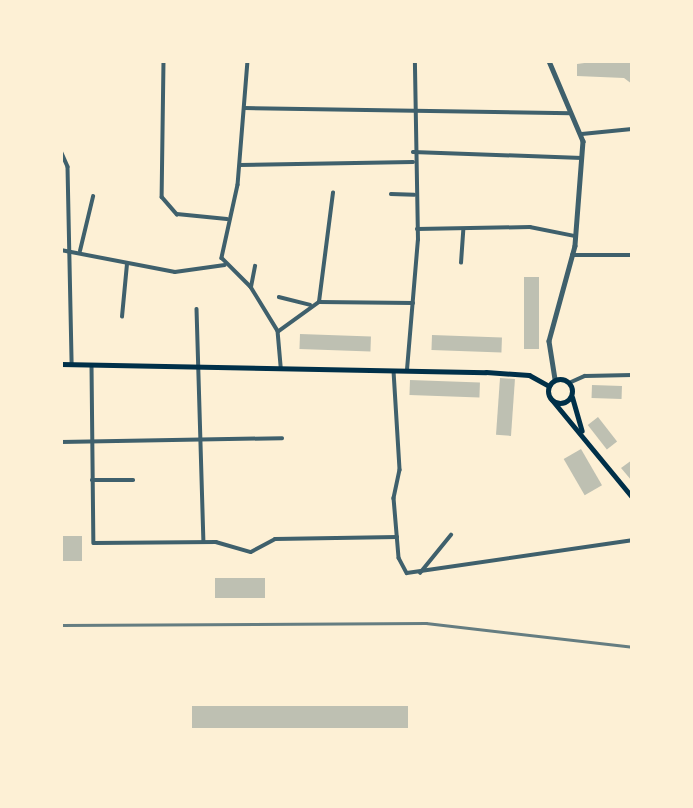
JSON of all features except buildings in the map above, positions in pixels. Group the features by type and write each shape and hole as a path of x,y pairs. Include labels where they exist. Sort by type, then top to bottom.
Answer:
{"main road":[{"path":"61,364 520,374 549,386"},
{"path":"549,386 555,380 569,383 584,437"},
{"path":"549,386 552,400 632,497"},
{"path":"552,400 564,402 572,394"}],"street":[{"path":"164,61 162,197 177,214 227,219"},
{"path":"225,265 227,219 240,165 248,61"},
{"path":"407,371 417,229 413,162 415,61"},
{"path":"549,61 582,134 576,236 550,330 555,380"},
{"path":"245,108 415,113 573,113"},
{"path":"582,134 632,129"},
{"path":"61,151 68,167 72,364"},
{"path":"414,152 582,158"},
{"path":"240,165 413,162"},
{"path":"319,302 333,193"},
{"path":"391,194 414,195"},
{"path":"80,251 93,197"},
{"path":"417,229 463,231 530,227 576,236"},
{"path":"461,263 463,231"},
{"path":"61,250 80,251 186,272 225,265"},
{"path":"572,255 632,255"},
{"path":"122,317 127,262"},
{"path":"225,265 251,287 278,331 281,369"},
{"path":"251,287 255,266"},
{"path":"279,298 310,306"},
{"path":"278,331 319,302 413,303"},
{"path":"197,309 204,541"},
{"path":"92,365 94,543 204,541 251,552 275,539 397,537"},
{"path":"394,371 397,537 407,573 632,540"},
{"path":"569,383 585,376 632,375"},
{"path":"61,442 282,438"},
{"path":"92,480 134,480"},
{"path":"420,573 451,535"}],"railway":[{"path":"61,625 426,623 632,647"}]}
